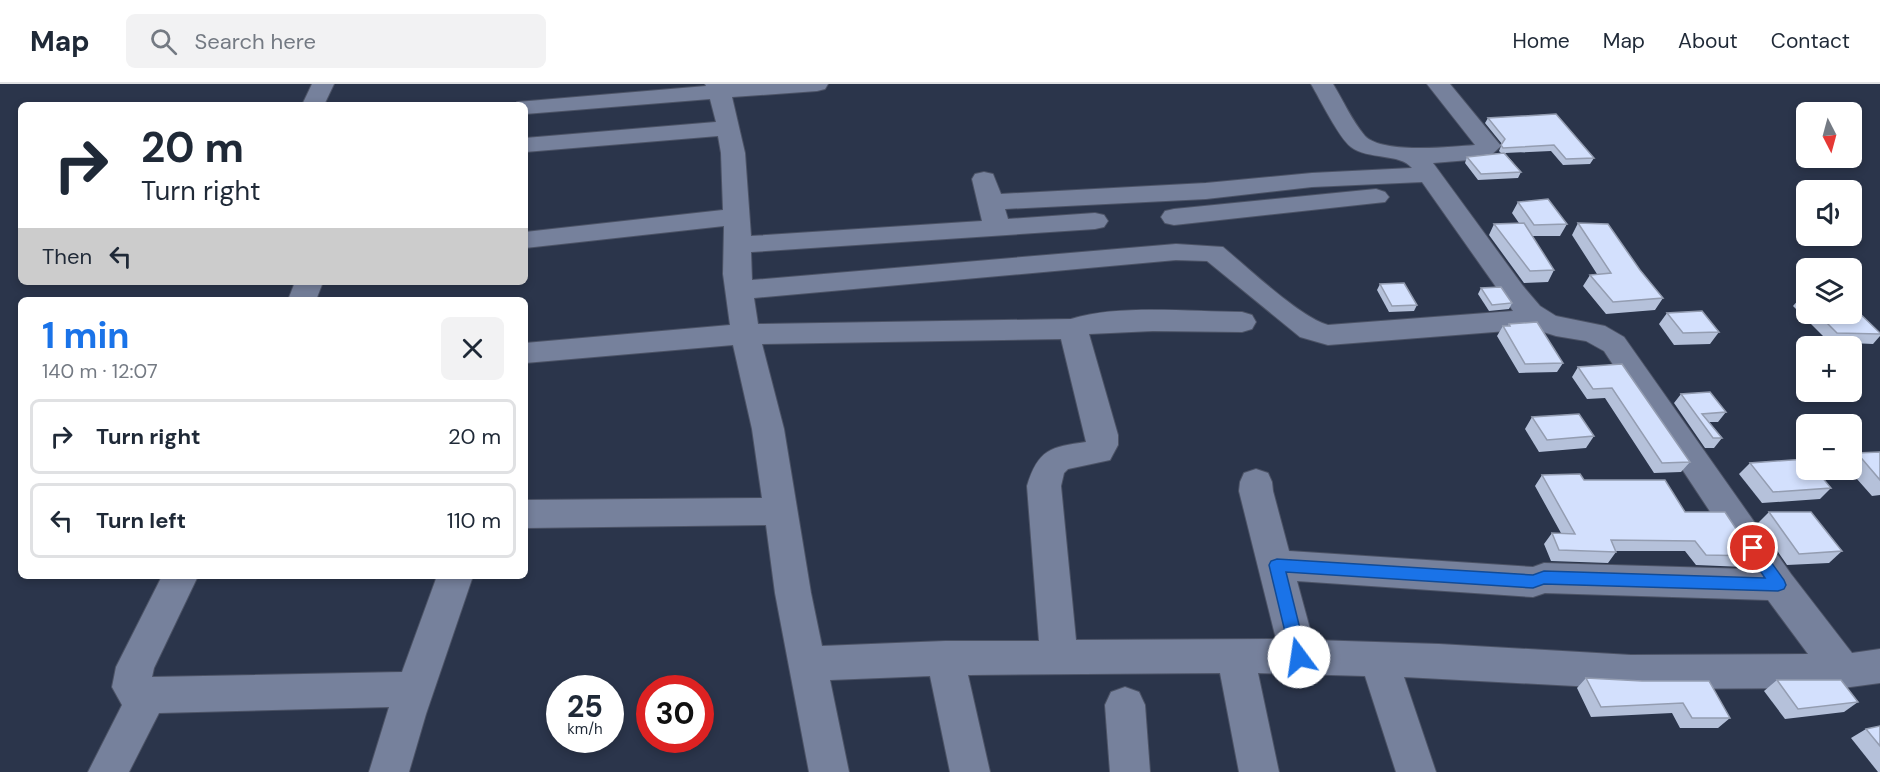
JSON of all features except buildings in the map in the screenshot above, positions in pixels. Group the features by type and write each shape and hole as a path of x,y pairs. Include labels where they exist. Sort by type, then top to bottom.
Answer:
{"street":[{"path":"314,102 323,84"},
{"path":"528,107 718,88 817,84"},
{"path":"1322,84 1357,141 1365,148 1428,174 1526,308 1538,319 1558,327 1588,330 1604,336 1614,344 1778,585 1844,671"},
{"path":"1174,217 1428,174 1481,152 1489,146 1438,84"},
{"path":"718,88 733,153 739,290 745,334 768,429 793,593 829,772"},
{"path":"528,145 727,128"},
{"path":"997,228 988,191 1206,190 1312,180 1428,174"},
{"path":"528,240 736,231 997,228 1095,221"},
{"path":"739,290 1176,252 1214,254 1291,317 1310,330 1328,335 1538,319"},
{"path":"528,353 745,334 1073,329 1077,326 1102,322 1242,322"},
{"path":"1059,656 1044,486 1047,469 1058,459 1099,451 1102,445 1102,435 1073,329"},
{"path":"1256,482 1256,491 1299,657"},
{"path":"528,514 782,511"},
{"path":"1277,565 1533,582 1544,578 1778,585"},
{"path":"179,579 135,667 130,681 136,693 148,695 416,689"},
{"path":"389,772 454,579"},
{"path":"1236,656 1259,772"},
{"path":"808,664 945,658 1236,656 1631,672 1844,671 1880,666"},
{"path":"945,658 970,772"},
{"path":"1379,660 1416,772"},
{"path":"108,772 148,695"},
{"path":"1125,705 1130,772"}],"route":[{"path":"1299,657 1277,565 1533,582 1544,578 1778,585 1753,548"}]}
